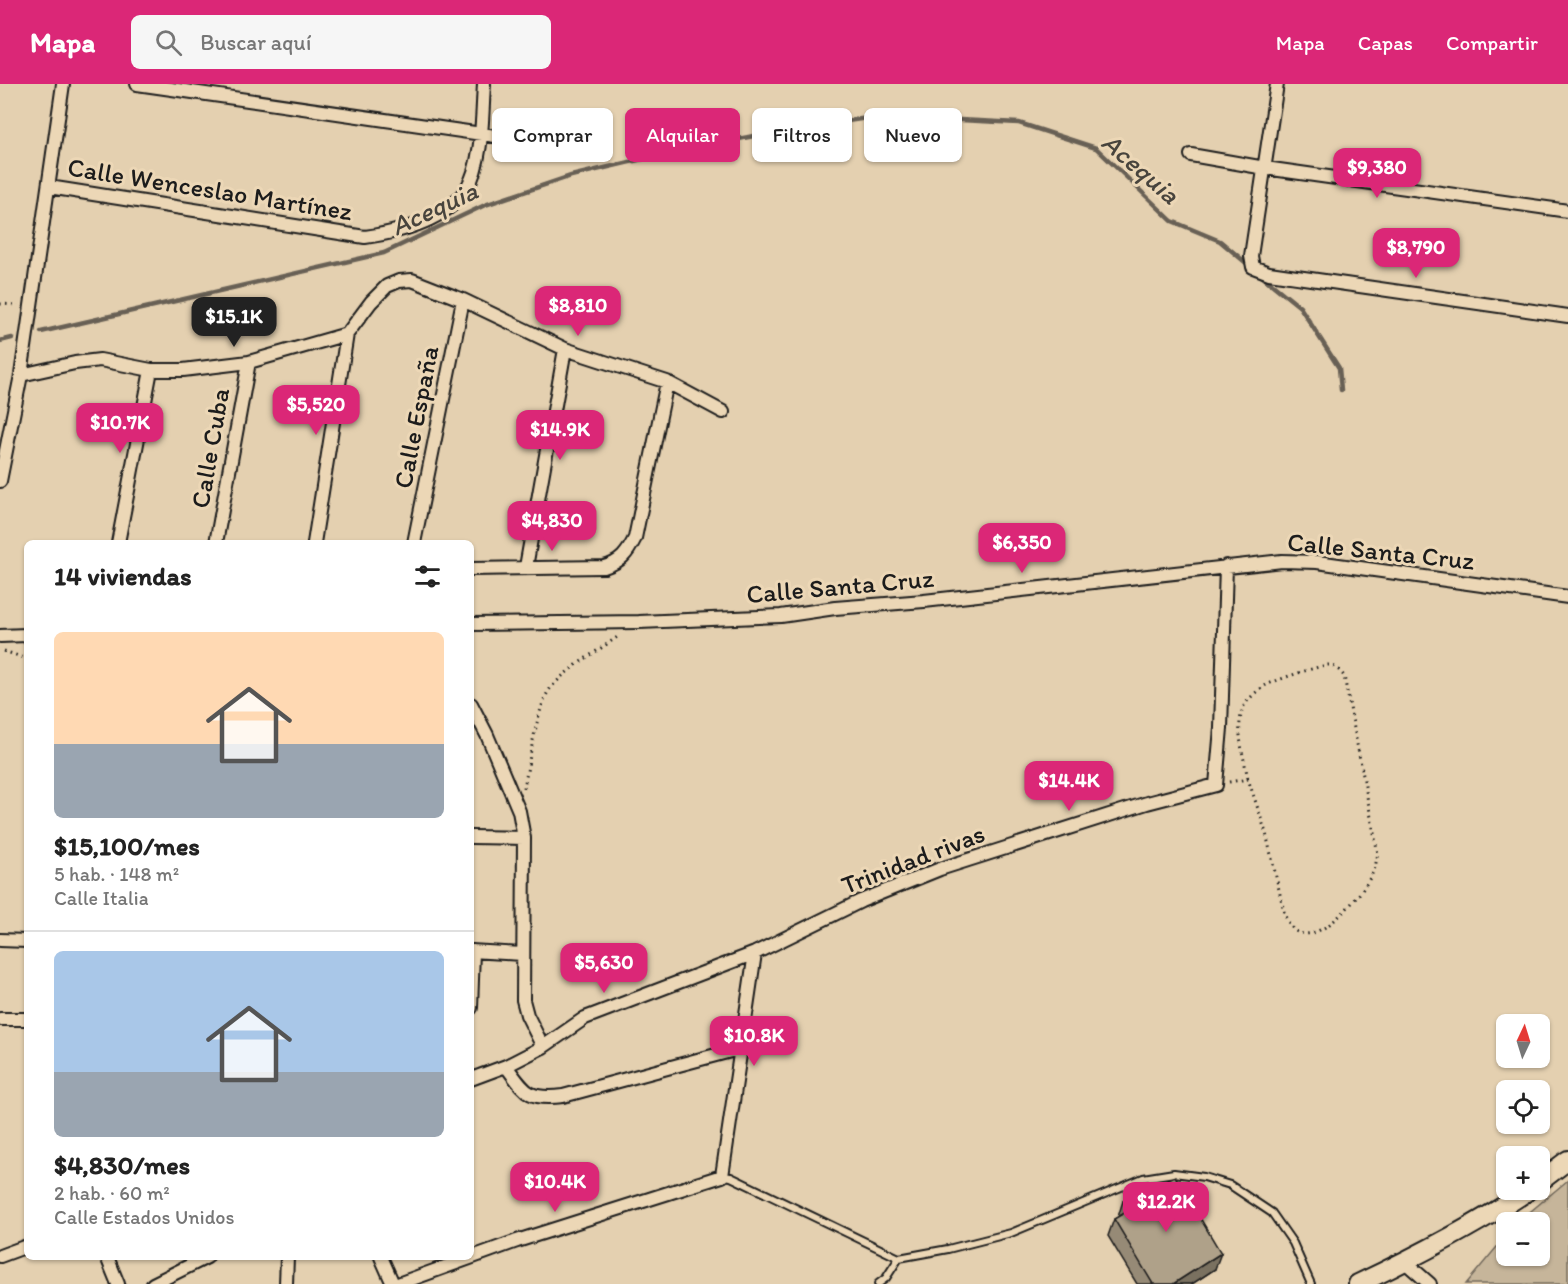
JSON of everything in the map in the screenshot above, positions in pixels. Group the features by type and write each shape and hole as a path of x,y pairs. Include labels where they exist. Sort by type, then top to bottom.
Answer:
{"main road":[{"path":"1550,1174 1568,1160"},
{"path":"1358,1284 1404,1262 1513,1200"}],"street":[{"path":"0,481 21,375 63,84"},
{"path":"137,84 492,136"},
{"path":"480,134 484,84"},
{"path":"1277,84 1251,256 1253,267 1258,270 1568,316"},
{"name":"Calle Wenceslao Martínez","path":"49,187 365,237 410,228 433,217 455,201 467,188 476,164 480,134"},
{"path":"1191,155 1265,168 1568,211"},
{"path":"314,540 347,334 387,286 399,280 422,282 565,349 667,382 723,412"},
{"name":"Calle España","path":"415,540 462,300"},
{"path":"21,375 100,360 151,370 183,370 249,362 347,334"},
{"path":"526,567 565,349"},
{"name":"Calle Cuba","path":"217,540 249,362"},
{"path":"119,540 151,370"},
{"path":"474,569 604,567 616,563 627,554 635,538 667,382"},
{"name":"Calle Santa Cruz","path":"474,624 639,622 781,616 835,608 924,601 1282,561 1317,562 1568,597"},
{"path":"1216,784 1221,728 1226,566"},
{"path":"0,636 24,635"},
{"path":"474,710 519,811 524,838 523,1000 526,1015 543,1047"},
{"name":"Trinidad rivas","path":"474,1078 506,1066 543,1047 585,1018 755,953 861,901 940,869 1216,784"},
{"path":"474,837 524,838"},
{"path":"0,940 24,941"},
{"path":"474,951 523,954"},
{"path":"474,1257 722,1176 755,953"},
{"path":"0,1019 24,1019"},
{"path":"506,1066 524,1090 534,1096 545,1098 563,1096 742,1048"},
{"path":"0,1256 24,1247"},
{"path":"108,1260 118,1284"},
{"path":"153,1284 201,1260"},
{"path":"286,1284 287,1260"},
{"path":"382,1260 393,1284"},
{"path":"398,1284 464,1260"},
{"path":"1404,1262 1430,1284"}],"lane":[{"path":"722,1176 731,1177 899,1258 948,1250 1011,1233 1143,1178 1174,1173 1204,1177 1230,1185 1272,1213 1293,1244 1311,1284"},
{"path":"878,1284 886,1278 899,1258"}],"path":[{"path":"519,811 537,724 548,691 564,676 639,622"},
{"path":"0,649 24,658"},
{"path":"1331,665 1339,670 1344,676 1378,854 1375,870 1366,884 1346,909 1322,930 1308,934 1300,933 1291,928 1285,916 1266,833 1248,779 1240,737 1240,719 1244,704 1265,686 1320,666 1331,665"},
{"path":"1216,784 1248,779"}],"shaded area":[{"path":"1568,1180 1568,1284 1466,1284 1496,1248 1496,1266 1550,1266 1550,1212 1530,1212 1544,1200 1550,1200 1550,1195"}],"building":[{"path":"1175,1176 1221,1253 1173,1284 1153,1284 1114,1219 1128,1211 1123,1201"}],"waterway":[{"name":"Acequia","path":"41,332 384,253 485,205 571,176 672,152 774,132 881,116 1019,123 1096,148 1172,221 1220,241 1251,267"},
{"name":"Acequia","path":"1259,274 1300,307 1339,368 1341,390"},
{"name":"Acequia","path":"0,341 12,338"}]}
